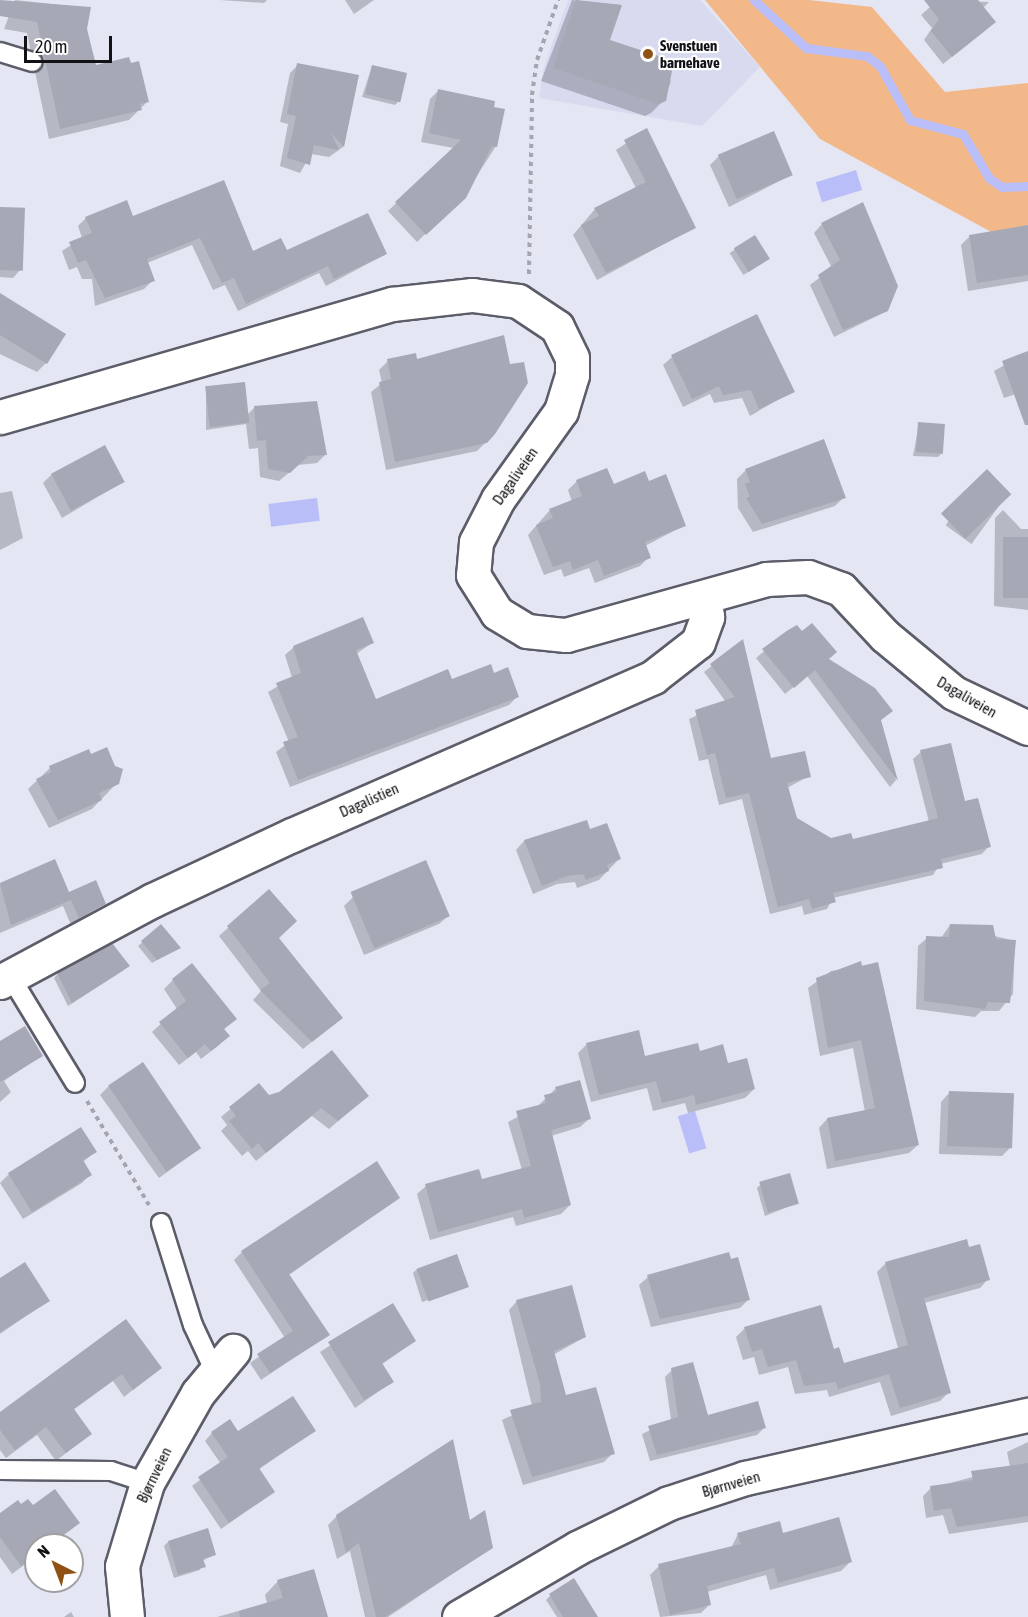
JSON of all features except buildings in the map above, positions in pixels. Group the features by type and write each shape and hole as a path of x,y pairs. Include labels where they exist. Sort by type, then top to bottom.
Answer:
{"street":[{"name":"Dagaliveien","path":"0,417 392,304 472,295 518,301 557,327 572,358 572,375 561,411 483,523 473,557 478,590 512,625 545,636 602,630 705,600 766,579 824,581 841,589 934,679 1028,728"},
{"name":"Dagalistien","path":"5,979 282,840 653,677 698,642 707,617 705,600"},
{"name":"Bjørnveien","path":"127,1617 122,1566 147,1483 224,1360"},
{"name":"Bjørnveien","path":"459,1617 577,1548 669,1503 745,1478 1028,1415"}],"lane":[{"path":"0,52 32,62"},
{"path":"5,979 75,1083"},
{"path":"161,1223 193,1325 224,1360"},
{"path":"0,1470 111,1471 147,1483"}],"path":[{"path":"518,301 531,268 532,96 537,60 558,0"},
{"path":"75,1083 161,1223"}],"shaded area":[{"name":"Svenstuen barnehave","path":"568,0 700,0 760,67 702,126 539,98 544,67"},
{"path":"705,0 809,0 872,7 945,92 1028,83 1028,252 820,139"}],"water":[{"path":"856,170 862,190 822,202 816,182"},
{"path":"317,498 320,521 271,527 268,504"},
{"path":"695,1111 706,1148 689,1154 678,1116"}],"waterway":[{"path":"754,0 806,48 867,56 880,66 910,120 963,134 989,178 1002,187 1028,186"}],"place":[{"name":"Svenstuen barnehave","path":"648,54"}]}
